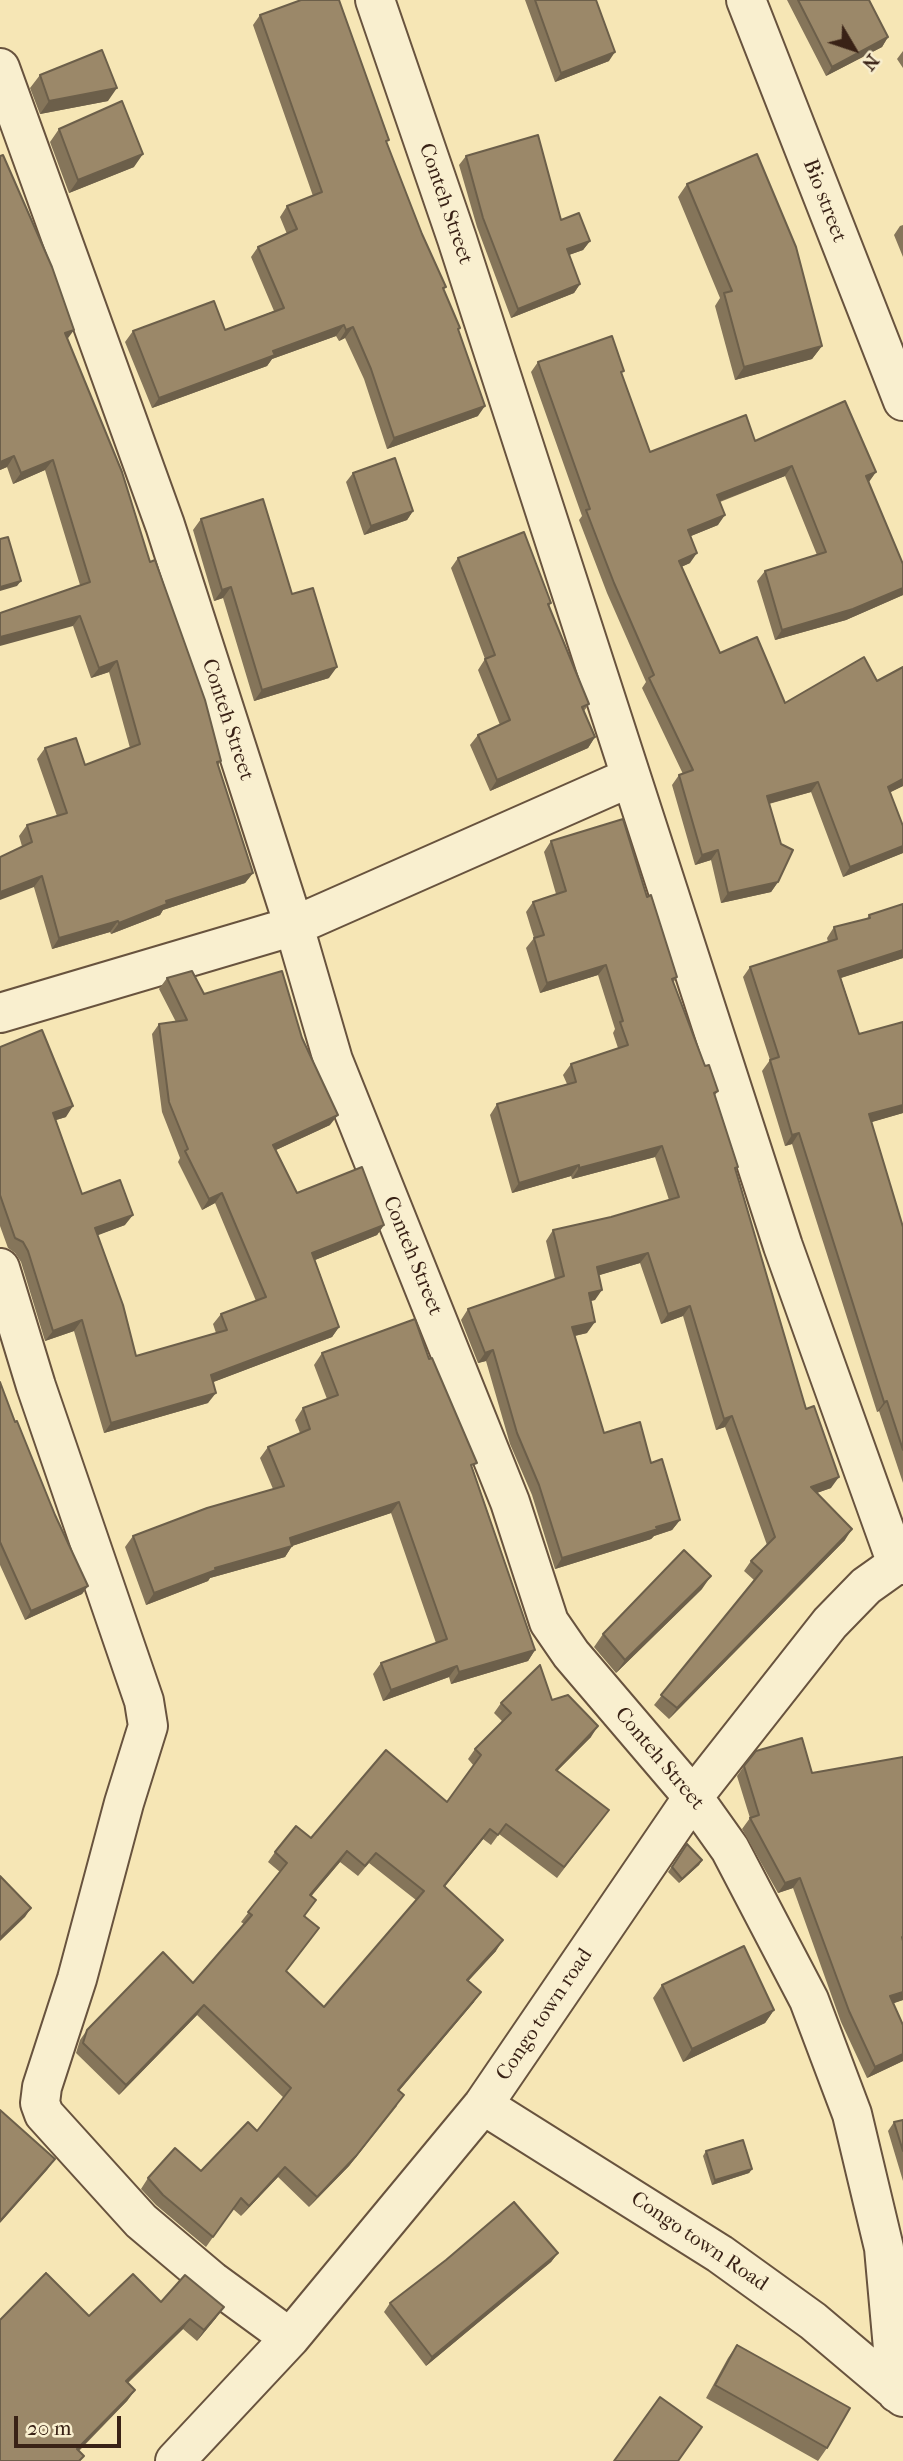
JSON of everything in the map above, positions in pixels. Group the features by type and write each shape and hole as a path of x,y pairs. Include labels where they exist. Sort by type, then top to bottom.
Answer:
{"street":[{"name":"Conteh Street","path":"375,0 462,253 783,1246 900,1564"},
{"name":"Bio street","path":"746,0 903,401"},
{"name":"Conteh Street","path":"0,68 165,525 294,926 333,1060 510,1502 549,1622 571,1654 692,1797 730,1849 809,2000 852,2114 884,2248 900,2395"},
{"path":"0,1013 294,926 631,777"},
{"path":"0,1268 36,1386 144,1701 148,1727 124,1803 77,1979 42,2087 40,2104 44,2114 141,2221 212,2281 290,2338"},
{"name":"Congo town road","path":"175,2461 290,2338 484,2105 692,1797 830,1623 866,1586 900,1564"},
{"name":"Congo town Road","path":"484,2105 720,2254 813,2321 900,2395"}],"building":[{"path":"301,0 339,0 389,140 386,141 446,287 443,288 460,328 458,329 485,406 394,438 371,369 353,327 346,330 344,325 273,351 275,355 159,398 133,331 214,301 225,330 284,308 258,247 297,229 287,206 322,192 260,15"},
{"path":"535,0 596,0 615,52 561,73"},
{"path":"798,0 869,0 888,37 832,67"},
{"path":"102,50 117,88 49,101 40,75"},
{"path":"122,101 143,154 78,180 59,129"},
{"path":"538,135 561,220 579,213 590,241 567,249 580,284 518,309 483,218 466,156"},
{"path":"757,154 796,247 822,346 744,367 724,293 732,291 687,184"},
{"path":"3,155 52,267 74,330 65,333 122,472 150,562 155,560 205,700 221,761 217,762 253,873 166,901 167,904 119,923 118,921 59,938 42,876 0,892 0,857 32,842 27,825 67,813 45,748 76,738 85,765 140,744 117,661 99,668 80,616 0,637 0,613 90,582 53,460 21,473 14,456 0,462 0,156"},
{"path":"612,336 624,371 621,372 650,452 746,415 755,441 845,401 876,472 866,476 903,564 903,588 853,609 782,630 765,571 826,552 792,466 717,495 725,515 688,530 697,553 679,561 720,653 757,637 785,703 864,657 877,681 903,667 903,779 888,787 903,826 903,846 850,867 818,782 767,796 781,844 793,850 778,882 728,893 718,850 702,855 679,775 693,770 649,678 654,675 586,510 590,509 538,362"},
{"path":"395,458 413,511 371,526 353,473"},
{"path":"263,499 292,594 313,588 337,667 262,690 231,587 222,590 201,519"},
{"path":"524,532 551,603 548,604 589,704 582,707 595,737 497,780 478,735 510,720 485,659 495,655 458,558"},
{"path":"8,537 21,581 0,587 0,539"},
{"path":"623,819 647,897 651,895 677,977 672,979 705,1066 709,1065 718,1091 714,1093 738,1167 735,1168 806,1409 814,1406 839,1477 811,1487 852,1529 677,1708 661,1695 762,1571 751,1561 775,1537 732,1416 724,1419 690,1306 668,1314 648,1253 597,1267 602,1290 589,1293 595,1322 572,1327 604,1433 640,1422 651,1463 662,1459 680,1520 562,1558 539,1485 517,1433 493,1350 485,1353 468,1309 564,1276 553,1230 611,1217 679,1197 662,1146 579,1168 579,1165 519,1183 497,1104 576,1082 571,1064 628,1045 606,965 547,983 534,938 544,935 533,902 566,891 551,841"},
{"path":"903,904 903,950 838,971 859,1034 903,1022 903,1105 869,1114 903,1227 903,1450 887,1401 884,1402 799,1133 792,1135 770,1060 779,1057 750,967 837,939 834,927 870,918 869,915"},
{"path":"192,971 204,994 282,971 302,1038 338,1115 273,1145 297,1193 362,1167 384,1225 312,1253 339,1327 211,1375 216,1393 111,1423 82,1320 53,1331 28,1251 23,1242 15,1238 0,1195 0,1047 42,1030 73,1106 53,1113 82,1194 120,1180 133,1215 95,1228 123,1305 136,1356 227,1330 221,1314 266,1297 222,1193 209,1199 185,1151 188,1149 169,1102 159,1024 187,1020 167,978"},
{"path":"415,1319 429,1359 432,1358 477,1463 471,1465 535,1650 459,1672 457,1666 391,1690 381,1663 447,1639 399,1502 290,1538 292,1546 215,1568 216,1570 154,1593 133,1536 207,1508 284,1486 268,1447 310,1429 303,1408 338,1395 322,1353"},
{"path":"0,1382 55,1515 88,1586 31,1611 0,1542"},
{"path":"684,1550 711,1576 625,1660 603,1634"},
{"path":"540,1665 552,1700 568,1695 598,1726 556,1770 609,1810 564,1867 506,1824 498,1835 490,1829 444,1886 503,1940 467,1980 481,1992 398,2090 404,2095 356,2156 317,2197 285,2167 249,2206 241,2198 213,2237 163,2195 148,2178 175,2148 201,2171 248,2122 257,2131 291,2088 204,2005 126,2085 83,2043 87,2030 163,1952 193,1983 252,1915 248,1912 287,1863 275,1852 296,1826 311,1838 386,1750 447,1802 481,1755 475,1749 511,1713 501,1703","holes":["347,1851 365,1866 376,1853 424,1891 324,2007 286,1971 319,1928 304,1916 316,1900 310,1895"]},
{"path":"802,1738 812,1773 903,1757 903,1992 890,1996 903,2025 903,2054 875,2067 849,2011 800,1878 785,1883 750,1818 759,1815 744,1766 756,1751"},
{"path":"687,1844 702,1860 682,1879 672,1867"},
{"path":"0,1876 31,1908 0,1938"},
{"path":"744,1946 774,2010 692,2049 662,1985"},
{"path":"0,2110 55,2159 0,2221"},
{"path":"903,2120 903,2151 894,2122"},
{"path":"743,2140 752,2169 715,2180 706,2151"},
{"path":"514,2202 558,2253 432,2357 390,2303"},
{"path":"46,2273 89,2316 133,2274 161,2302 185,2275 224,2307 204,2330 190,2319 126,2381 135,2390 77,2449 84,2456 79,2461 0,2461 0,2320"},
{"path":"737,2345 850,2408 827,2448 715,2385"},
{"path":"660,2397 702,2427 678,2461 614,2461"}]}
